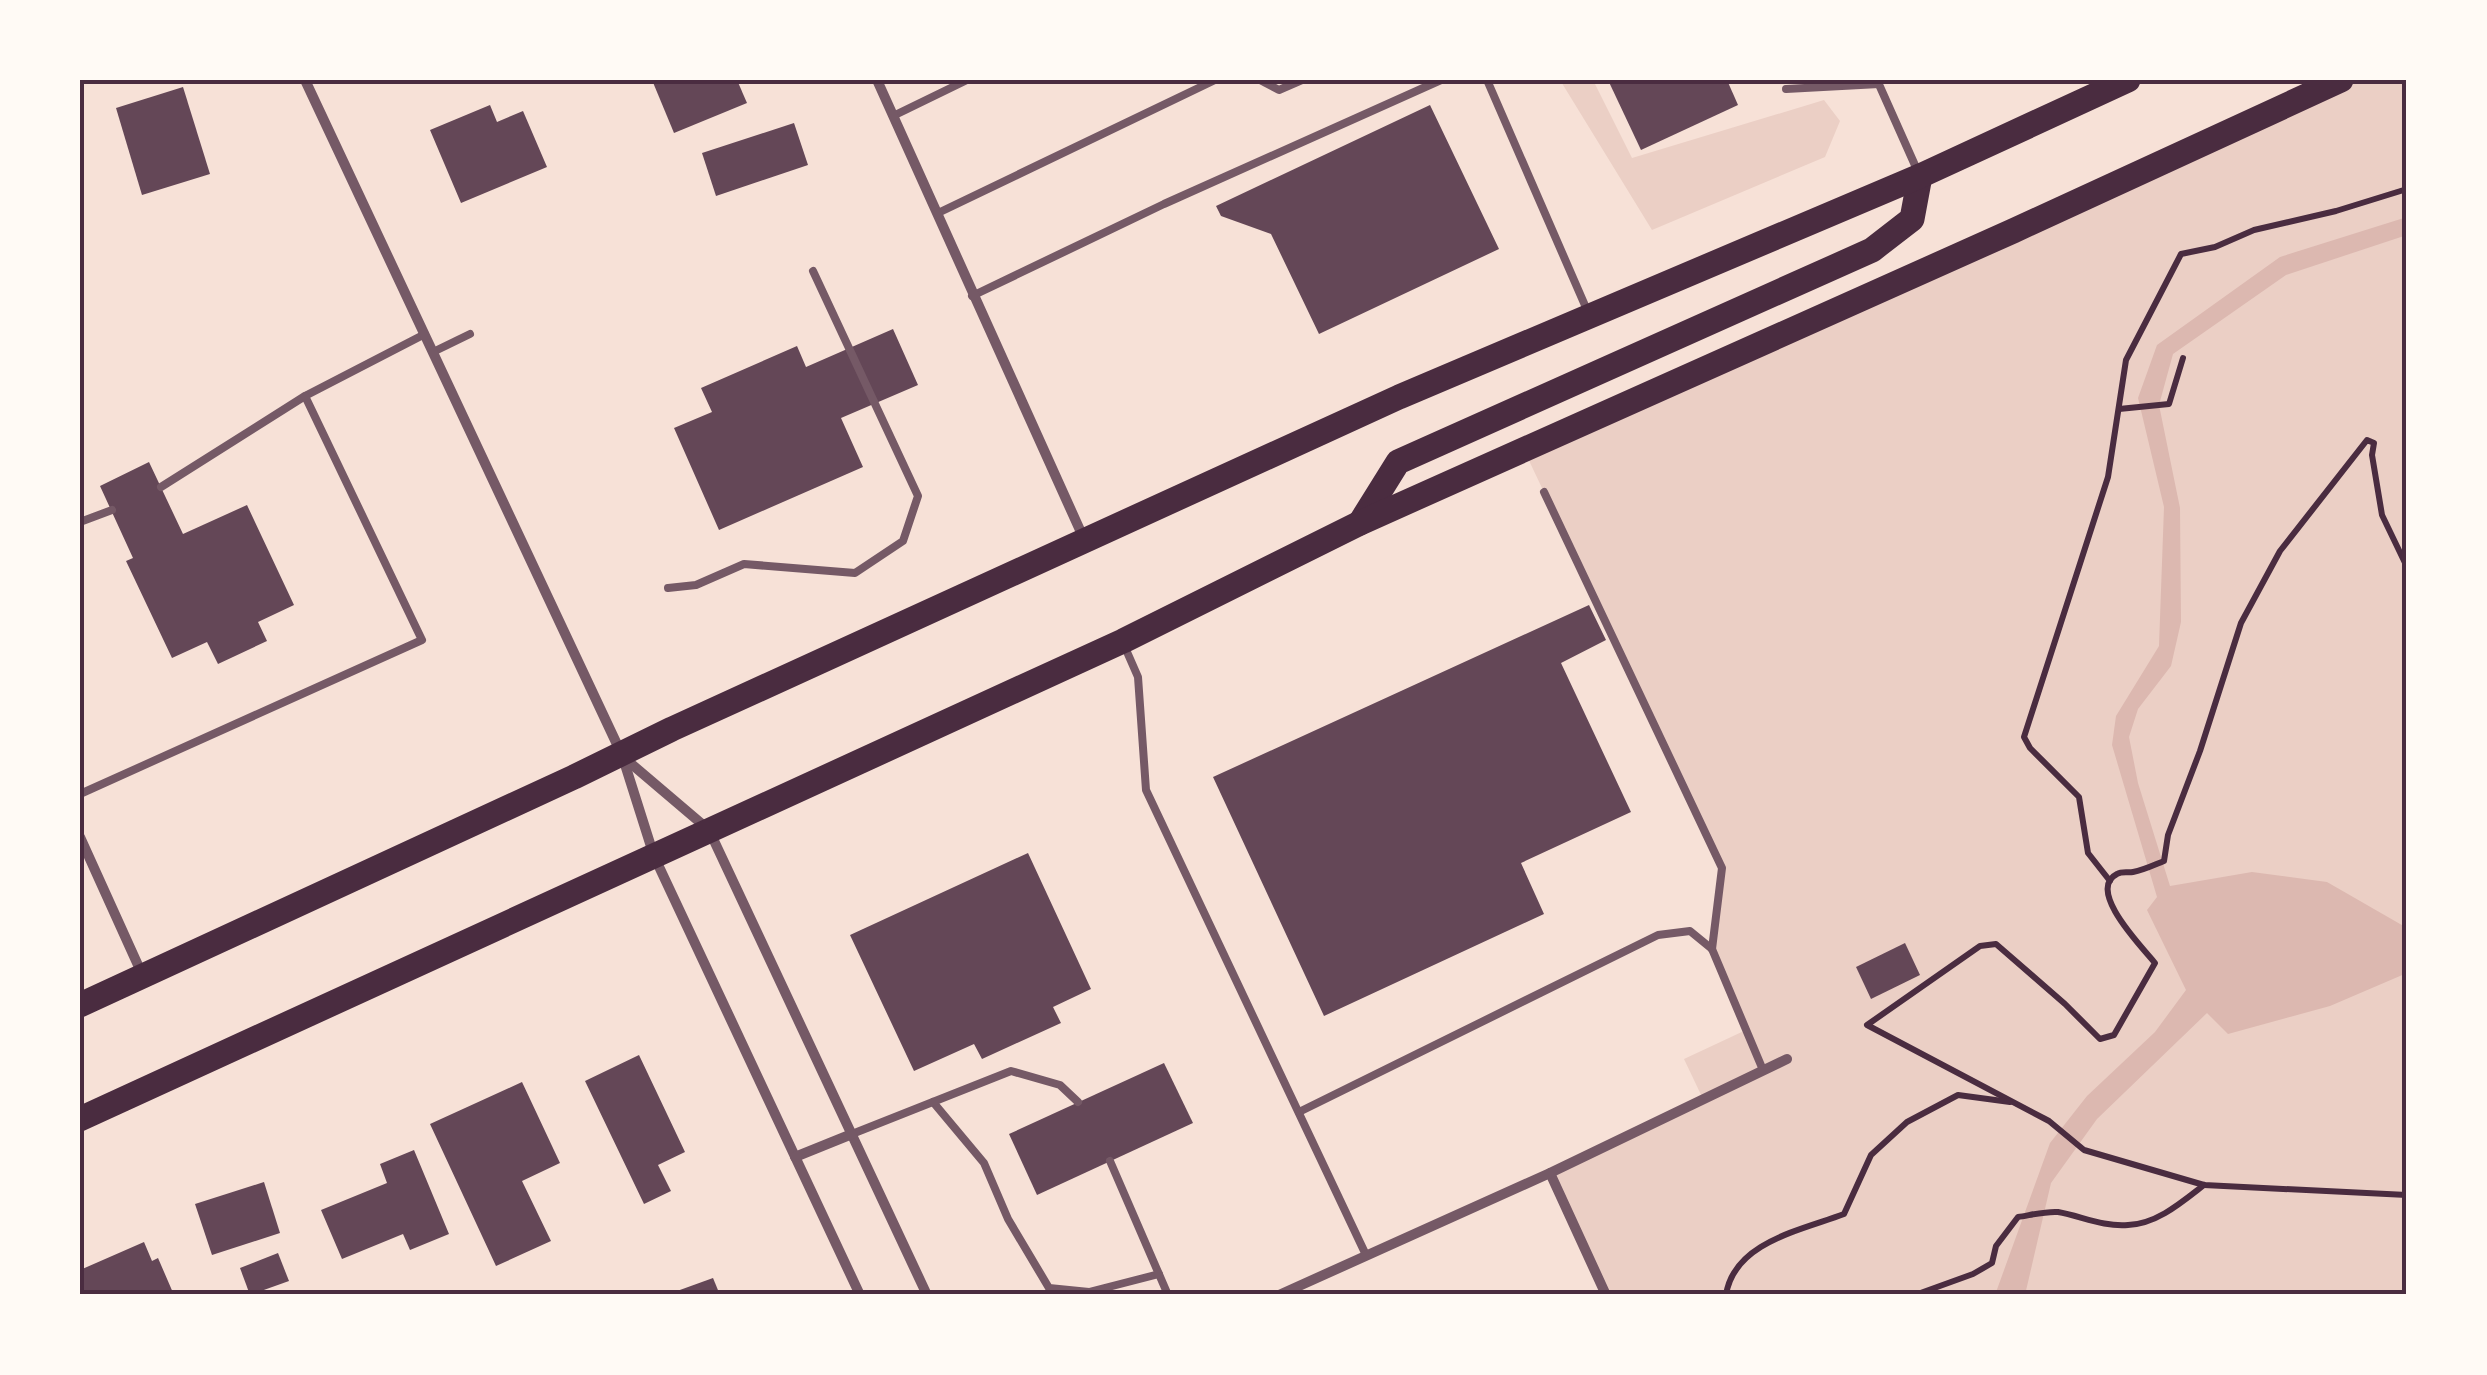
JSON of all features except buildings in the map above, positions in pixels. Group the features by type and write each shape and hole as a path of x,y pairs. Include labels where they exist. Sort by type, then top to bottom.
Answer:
{"main road":[{"path":"80,1004 1399,397 1920,176 2128,80"},
{"path":"80,1119 1123,641 1360,523 2341,80"},
{"path":"1360,523 1398,462 1872,250 1912,219 1920,176"}],"street":[{"path":"305,80 622,755 654,856 860,1295"},
{"path":"877,80 1085,540"},
{"path":"622,755 710,830 927,1295"},
{"path":"80,837 142,975"},
{"path":"1279,1295 1550,1173 1787,1059"},
{"path":"796,1157 852,1134"},
{"path":"1550,1173 1606,1295"}],"lane":[{"path":"894,116 967,80"},
{"path":"938,213 1215,80"},
{"path":"1260,80 1279,90 1302,80"},
{"path":"972,296 1188,193 1441,80"},
{"path":"1487,80 1590,316"},
{"path":"1786,89 1878,82 1920,176"},
{"path":"668,588 696,585 744,564 855,573 903,541 918,496 813,271"},
{"path":"161,487 305,396 424,334"},
{"path":"432,352 470,334"},
{"path":"80,794 422,640 305,396"},
{"path":"1544,492 1722,868 1712,949"},
{"path":"80,522 112,510"},
{"path":"1123,641 1138,676 1146,790 1366,1255"},
{"path":"1298,1112 1658,935 1690,931 1712,949 1763,1070"},
{"path":"852,1134 1011,1071 1060,1085 1078,1102"},
{"path":"933,1102 984,1163 1008,1219 1049,1288 1089,1292 1159,1274"},
{"path":"1110,1161 1168,1295"}],"path":[{"path":"2110,881 2088,853 2079,797 2030,748 2024,737 2108,477 2126,360 2181,254 2215,248 2254,230 2336,212 2407,189"},
{"path":"2119,410 2169,404 2183,358"},
{"path":"2404,1198 2204,1185 2084,1150 2049,1121 1867,1025 1980,946 1996,944 2100,1039 2114,1035 2155,963 2116,917 2108,895 2110,881 2116,874 2164,861 2168,835 2241,623 2280,550 2367,440 2374,444 2372,455 2382,514 2407,567"},
{"path":"1726,1295 1743,1263 1760,1247 1844,1214 1870,1156 1907,1122 1958,1095 2016,1103"},
{"path":"1915,1295 1972,1274 1992,1262 1996,1246 2018,1218 2054,1212 2093,1222 2144,1222 2177,1207 2204,1185"}],"shaded area":[{"path":"1560,80 1593,80 1632,158 1824,100 1840,121 1825,157 1652,230"},
{"path":"2341,80 2407,80 2407,1295 1606,1295 1550,1173 1703,1099 1684,1059 1746,1030 1712,949 1722,868 1524,450"},
{"path":"2407,217 2407,235 2286,275 2173,354 2159,405 2180,508 2181,622 2171,666 2138,709 2129,737 2138,783 2170,886 2252,872 2327,882 2407,928 2407,973 2330,1006 2228,1034 2207,1013 2097,1119 2051,1183 2025,1295 1995,1295 2050,1143 2087,1096 2155,1032 2186,990 2147,910 2157,897 2112,745 2116,716 2159,646 2164,507 2138,398 2157,345 2280,257"}]}
